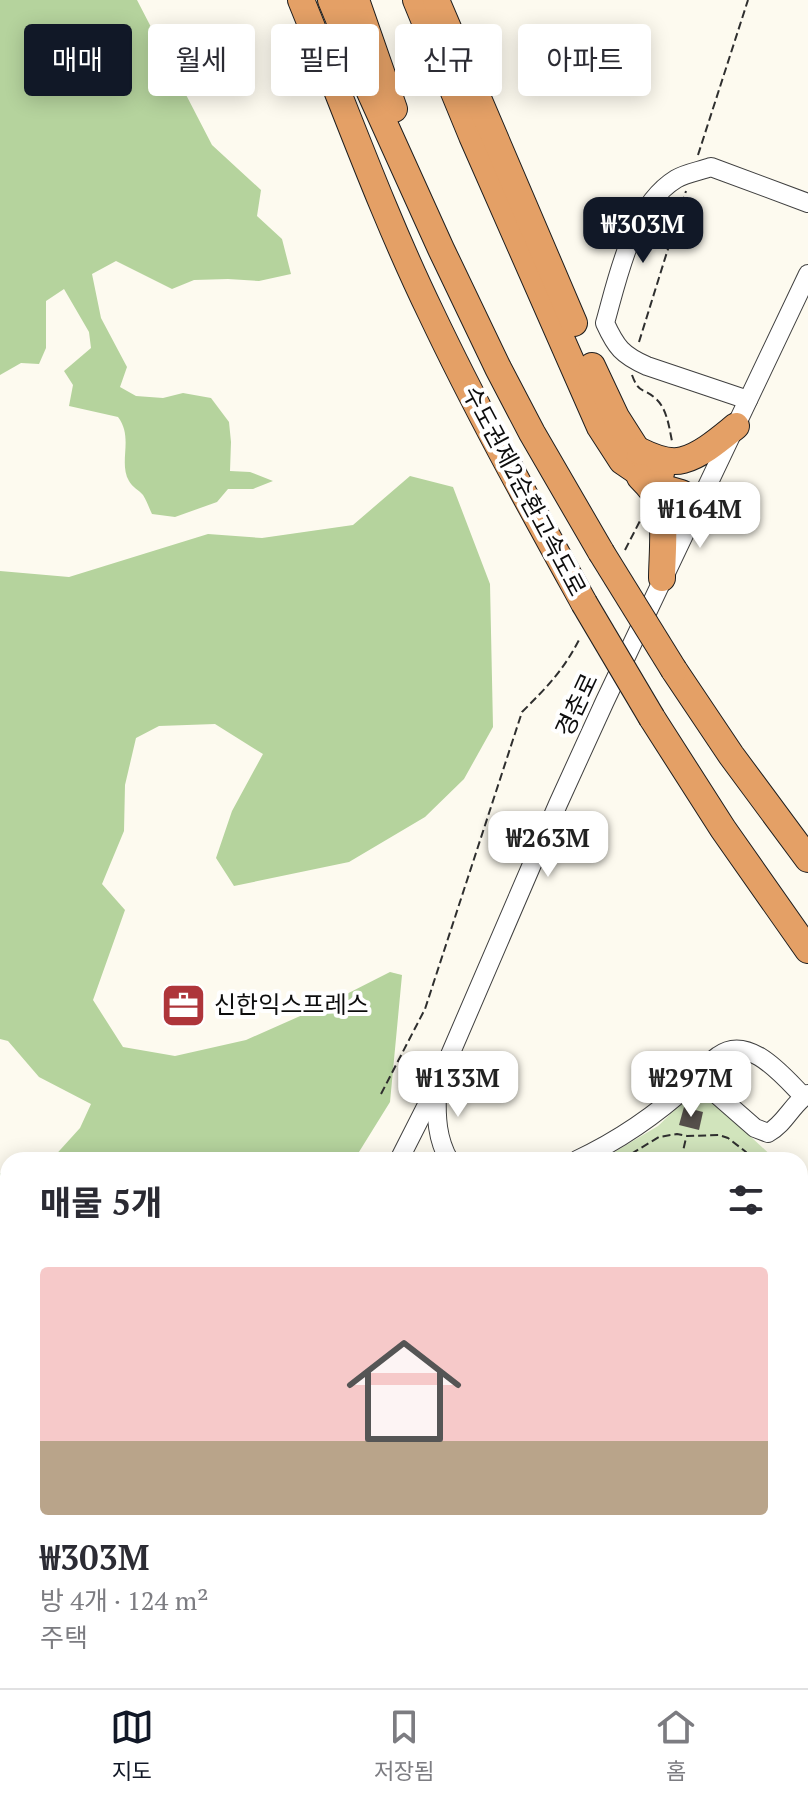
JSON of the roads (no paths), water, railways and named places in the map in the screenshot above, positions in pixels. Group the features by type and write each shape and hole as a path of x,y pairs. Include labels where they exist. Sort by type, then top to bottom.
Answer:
{"highway":[{"path":"285,0 365,162"},
{"name":"수도권제2순환고속도로","path":"301,0 365,162 430,311 480,411 584,603 652,718 723,829 808,950"},
{"name":"수도권제2순환고속도로","path":"331,0 441,249 532,433 612,554 674,670 731,755 808,859"},
{"path":"356,0 441,249"},
{"path":"416,0 472,136 589,405 609,444 630,456 660,487 690,498"},
{"path":"436,0 630,456 659,504 662,514 662,578"},
{"path":"630,456 681,461 736,426"}],"street":[{"path":"748,400 634,360 616,346 605,323 626,248 650,202 676,179 711,167 808,203"},
{"name":"경춘로","path":"403,1152 437,1085 558,804 662,578 690,498 736,426 808,274"},
{"path":"592,1152 637,1128 667,1106 718,1056 726,1051 743,1050 753,1054 770,1064 806,1095 775,1130 768,1133 755,1128 715,1093 691,1083"},
{"path":"437,1085 437,1125 446,1152"}],"place":[{"name":"신한익스프레스","path":"183,1005"}]}
